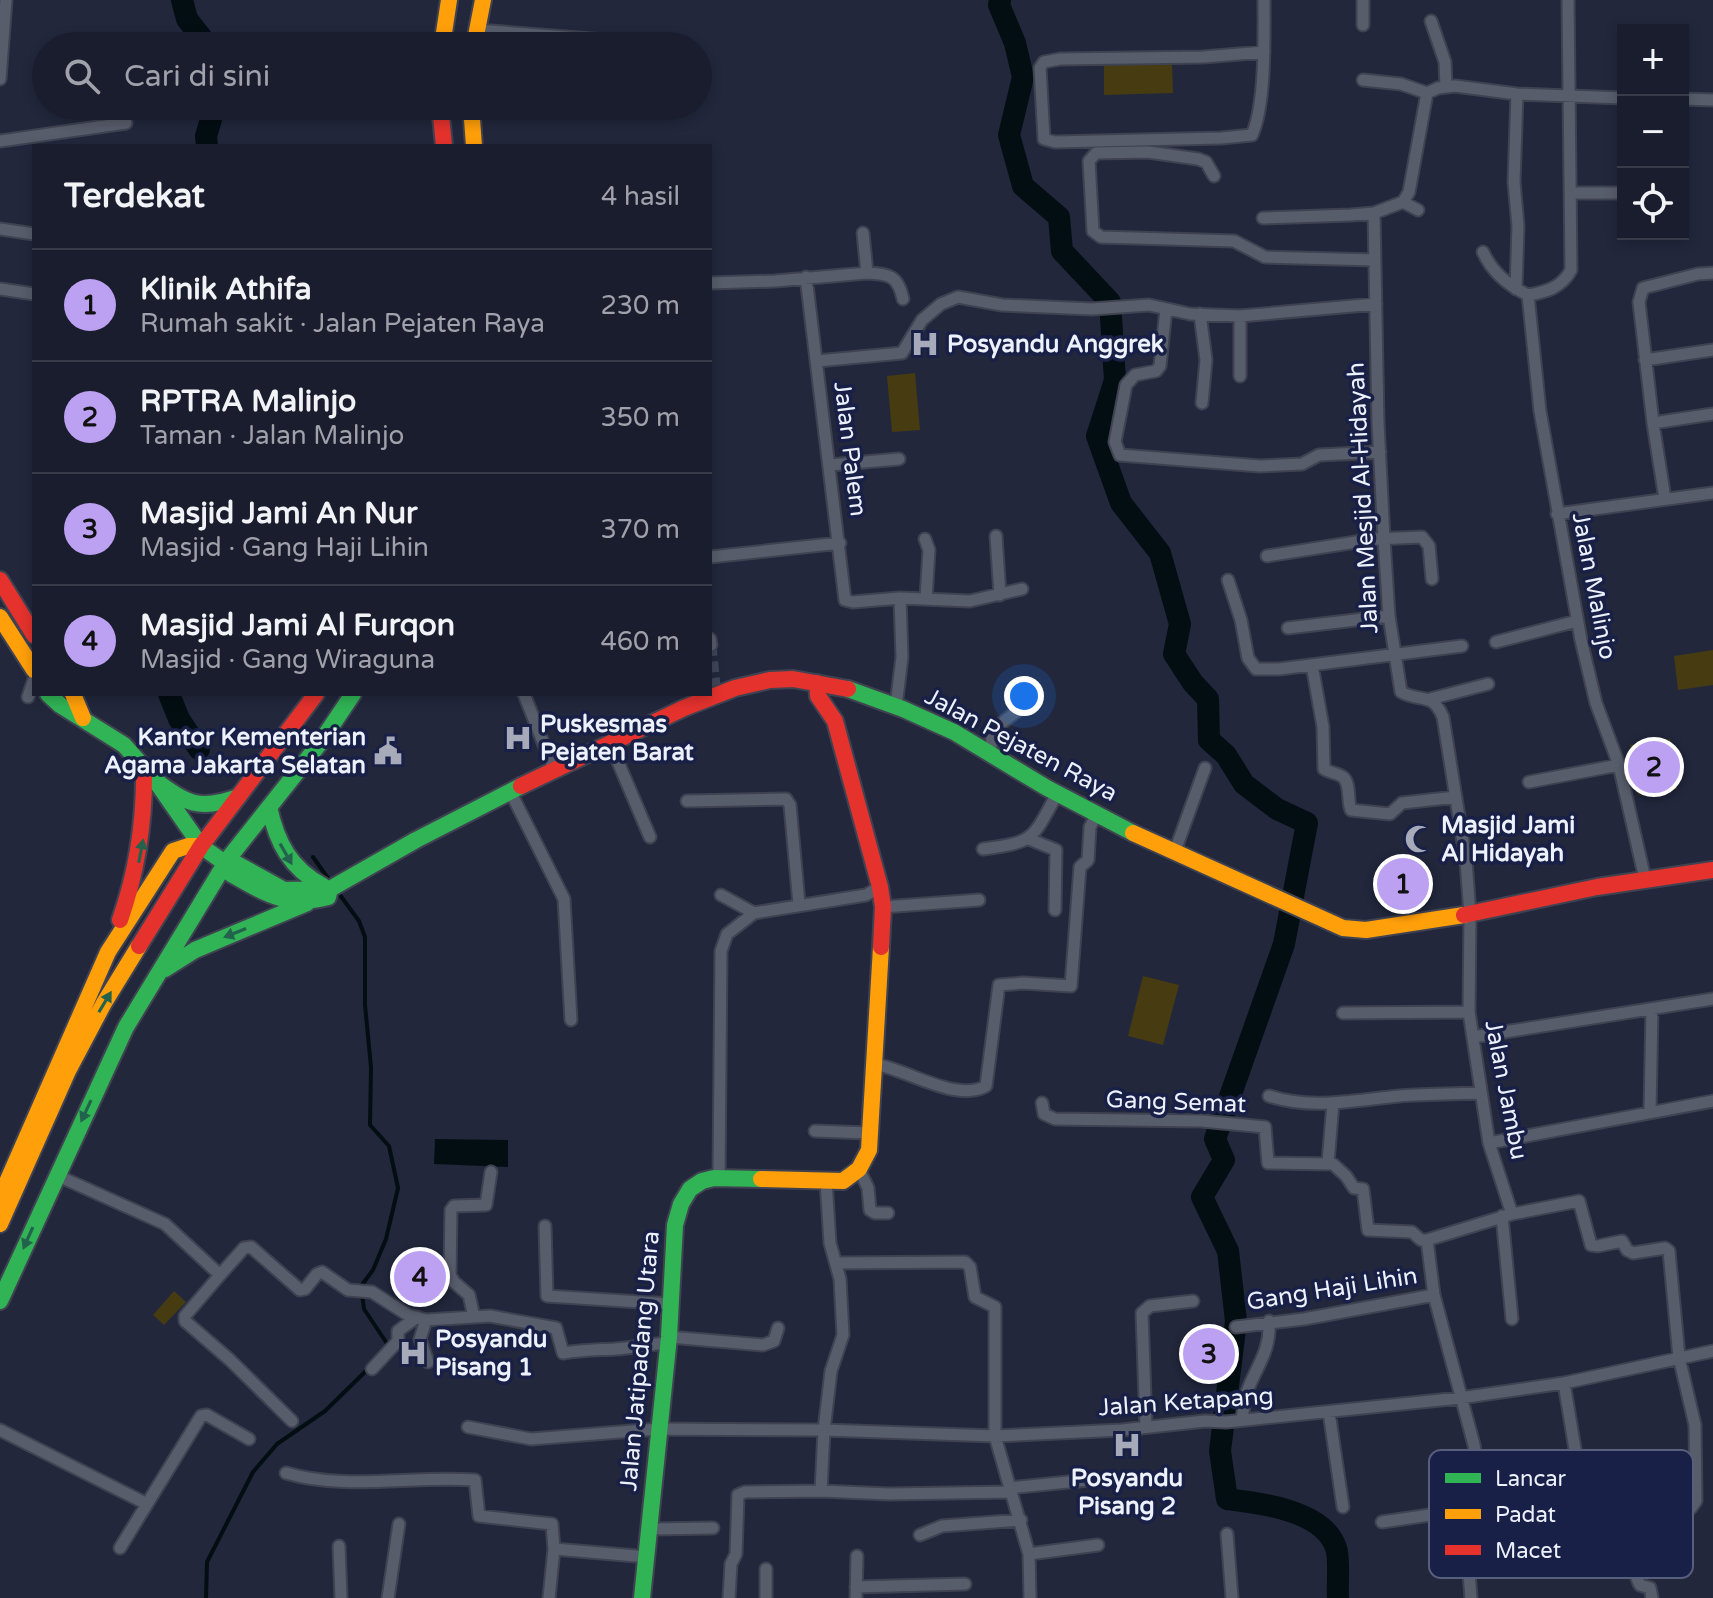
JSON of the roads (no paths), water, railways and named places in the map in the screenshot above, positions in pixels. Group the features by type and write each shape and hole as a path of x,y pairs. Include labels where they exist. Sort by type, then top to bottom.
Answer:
{"street":[{"path":"0,79 6,0"},
{"path":"444,32 449,0"},
{"path":"477,32 483,0"},
{"path":"1264,0 1264,52 1254,132 1250,136 1055,142 1044,139 1040,68 1044,62 1264,52"},
{"path":"1363,0 1363,25"},
{"path":"1483,252 1494,271 1522,292 1556,287 1566,280 1571,270 1568,0"},
{"path":"1431,21 1445,62 1446,86"},
{"path":"1363,80 1401,84 1427,93"},
{"path":"1263,218 1374,213 1403,202 1409,192 1427,93 1431,90 1446,86 1517,94 1617,98"},
{"name":"Jalan Malinjo","path":"1517,94 1514,182 1522,292 1540,411 1577,621 1596,703 1619,765 1645,879"},
{"path":"1689,99 1713,100"},
{"path":"441,120 444,144"},
{"path":"472,120 474,144"},
{"path":"0,141 126,123"},
{"path":"1214,176 1206,162 1198,159 1148,152 1096,153 1089,161 1093,231 1101,237 1234,241 1265,257 1375,260"},
{"path":"1571,193 1617,193"},
{"path":"1403,202 1418,210"},
{"name":"Jalan Mesjid Al-Hidayah","path":"1374,213 1380,452 1389,616 1402,694 1430,699"},
{"path":"0,229 32,234"},
{"path":"863,233 867,273"},
{"path":"712,283 880,273 900,284 903,299"},
{"path":"1665,499 1639,302 1643,288 1713,273"},
{"name":"Jalan Palem","path":"712,557 840,543 806,277"},
{"path":"0,289 32,294"},
{"path":"817,361 902,353 922,320 953,297 1002,305 1092,309 1149,305 1200,314 1240,316 1376,304"},
{"path":"1166,309 1160,366 1156,371 1135,375 1126,385 1115,442 1120,455 1260,466 1302,464 1319,455 1380,452"},
{"path":"1200,314 1206,360 1202,403"},
{"path":"1240,316 1240,376"},
{"path":"1645,360 1713,350"},
{"path":"1653,423 1713,414"},
{"path":"830,465 899,459"},
{"path":"1557,514 1713,493"},
{"path":"996,536 1000,595"},
{"path":"925,539 929,550 926,599"},
{"path":"1267,556 1384,539 1425,539 1429,546 1432,579"},
{"path":"840,543 843,593 847,601 900,598 970,601 1022,589"},
{"path":"0,580 32,632"},
{"path":"1228,580 1235,597 1244,646 1251,665 1256,669 1462,646"},
{"path":"896,706 902,657 900,598"},
{"path":"1288,628 1389,616"},
{"path":"0,617 32,667"},
{"path":"1496,642 1577,621"},
{"path":"1312,665 1323,727 1324,769 1343,778 1351,810 1390,814 1402,803 1456,797"},
{"name":"Jalan Pejaten Raya","path":"712,693 766,680 797,679 843,689 896,706 990,753 1057,794 1097,814 1304,911 1355,931 1470,914 1645,879 1713,870"},
{"path":"817,683 818,696 835,721 880,887 883,907 869,1150 859,1169 847,1179 719,1178 721,951 727,934 754,913 866,895 880,887"},
{"path":"1430,699 1488,684"},
{"path":"28,697 32,685"},
{"path":"835,721 843,689"},
{"path":"50,696 124,745 155,780 201,846 227,865 231,874 273,899 307,903"},
{"path":"74,696 83,718"},
{"path":"0,1224 87,1032 201,846 315,696"},
{"path":"0,1301 126,1027 227,865 352,696"},
{"path":"525,696 554,770"},
{"name":"Jalan Pejaten Raya","path":"227,865 237,864 283,890 326,888 351,879 426,834 510,791 706,696"},
{"path":"1430,699 1436,703 1443,717 1466,861 1470,914"},
{"path":"990,753 993,730 1021,708"},
{"path":"610,743 650,837"},
{"path":"1529,782 1619,765"},
{"path":"0,1198 108,952 135,881 144,835 144,766"},
{"path":"1175,851 1205,768"},
{"path":"155,780 174,795 198,806 218,805 239,796"},
{"path":"510,791 564,899 571,1020"},
{"path":"983,849 1017,845 1029,839 1039,829 1057,794"},
{"path":"687,801 786,799 790,805 799,904"},
{"path":"272,803 274,828 282,850 301,874 326,888"},
{"path":"874,1064 957,1092 975,1091 986,1086 999,985 1071,986 1080,867 1088,860 1090,827 1097,814"},
{"path":"1029,839 1056,850 1055,910"},
{"path":"108,952 173,851 201,846"},
{"name":"Jalan Pejaten Raya","path":"161,971 195,950 328,897 326,888"},
{"path":"721,895 754,913"},
{"path":"883,907 979,900"},
{"name":"Jalan Jambu","path":"1470,914 1469,1012 1489,1143 1507,1215 1512,1319"},
{"path":"1473,1037 1713,999"},
{"path":"1650,1111 1652,1009"},
{"path":"1343,1013 1469,1012"},
{"path":"1269,1096 1297,1104 1481,1093"},
{"path":"1489,1143 1713,1101"},
{"name":"Gang Semat","path":"1042,1103 1044,1114 1055,1119 1202,1121 1266,1128 1266,1158 1269,1164 1328,1163"},
{"path":"1333,1103 1328,1163 1338,1167 1354,1188 1363,1189 1368,1230 1412,1232 1421,1240 1427,1240 1507,1215 1578,1201 1591,1245 1622,1241 1633,1253 1668,1249 1679,1357 1695,1425 1696,1501 1693,1505"},
{"path":"815,1131 869,1133"},
{"path":"859,1169 868,1188 870,1210 888,1213"},
{"path":"474,1317 469,1295 450,1275 451,1210 454,1206 486,1205 491,1172"},
{"path":"56,1175 165,1224 220,1275"},
{"name":"Jalan Jatipadang Utara","path":"642,1598 668,1340 674,1233 681,1204 696,1184 719,1178"},
{"path":"821,1491 831,1371 842,1346 843,1335 836,1263 830,1243 826,1181"},
{"path":"545,1226 547,1296 671,1304"},
{"path":"1427,1240 1434,1295 1473,1450"},
{"path":"292,1421 185,1321 185,1316 248,1247 300,1290 322,1272 348,1290 372,1292 408,1315 421,1319 502,1318 556,1328 563,1353 620,1349 668,1340 763,1345 774,1341 778,1328"},
{"path":"836,1263 968,1263 975,1297 994,1306 995,1436 1029,1554 1030,1598"},
{"name":"Gang Haji Lihin","path":"1236,1327 1304,1319 1434,1295"},
{"path":"1146,1427 1142,1313 1150,1306 1193,1301"},
{"path":"421,1319 420,1339 428,1362"},
{"path":"372,1369 398,1341 398,1331 421,1319"},
{"path":"1242,1420 1248,1390 1265,1355 1269,1321"},
{"name":"Jalan Ketapang","path":"468,1427 531,1439 658,1429 824,1430 995,1436 1146,1427 1460,1398 1564,1383 1713,1351"},
{"path":"1564,1383 1575,1450"},
{"path":"1329,1412 1343,1507"},
{"path":"120,1548 201,1416 207,1415 249,1439"},
{"path":"0,1430 147,1504"},
{"path":"286,1473 340,1483 400,1479 476,1481 478,1515 552,1524 554,1549 549,1598"},
{"path":"729,1598 732,1557 736,1554 738,1495 745,1492 889,1494 1010,1490 1108,1478"},
{"path":"1382,1522 1429,1515"},
{"path":"920,1535 942,1526 1021,1520"},
{"path":"388,1598 399,1524"},
{"path":"650,1529 713,1528"},
{"path":"1227,1534 1232,1598"},
{"path":"1029,1554 1098,1545"},
{"path":"339,1546 341,1598"},
{"path":"554,1549 648,1557"},
{"path":"857,1556 856,1592 965,1584"},
{"path":"766,1569 766,1598"},
{"path":"1469,1578 1471,1598"},
{"path":"1636,1578 1640,1585 1650,1588 1652,1598"}],"waterway":[{"path":"182,0 187,19 197,32"},
{"path":"1000,0 1023,77 1009,135 1023,186 1059,217 1062,251 1110,302 1115,380 1097,436 1121,503 1160,553 1180,624 1174,654 1208,699 1209,740 1226,755 1244,784 1277,809 1307,823 1284,944 1215,1139 1224,1160 1202,1197 1228,1251 1236,1321 1220,1451 1227,1499 1272,1506 1305,1517 1318,1525 1329,1535 1336,1548 1338,1598"},
{"path":"207,144 211,120"},
{"path":"170,696 179,719 199,749"},
{"path":"199,749 216,773"},
{"path":"313,857 332,884"},
{"path":"337,891 359,921 365,937 365,1005 371,1067 370,1125 389,1146 398,1188 386,1239 373,1270 361,1286 364,1309 390,1348"},
{"path":"206,1598 207,1562 253,1472 277,1444 325,1411 369,1368"}],"tunnel":[{"path":"712,655 715,686"}],"place":[{"name":"Posyandu Anggrek","path":"925,344"},
{"name":"Puskesmas Pejaten Barat","path":"518,738"},
{"name":"Kantor Kementerian Agama Jakarta Selatan","path":"388,751"},
{"name":"RPTRA Malinjo","path":"1654,767"},
{"name":"Masjid Jami Al Hidayah","path":"1419,839"},
{"name":"Klinik Athifa","path":"1403,884"},
{"name":"Masjid Jami Al Furqon","path":"420,1277"},
{"name":"Posyandu Pisang 1","path":"413,1353"},
{"name":"Masjid Jami An Nur","path":"1209,1354"},
{"name":"Posyandu Pisang 2","path":"1127,1445"}]}
